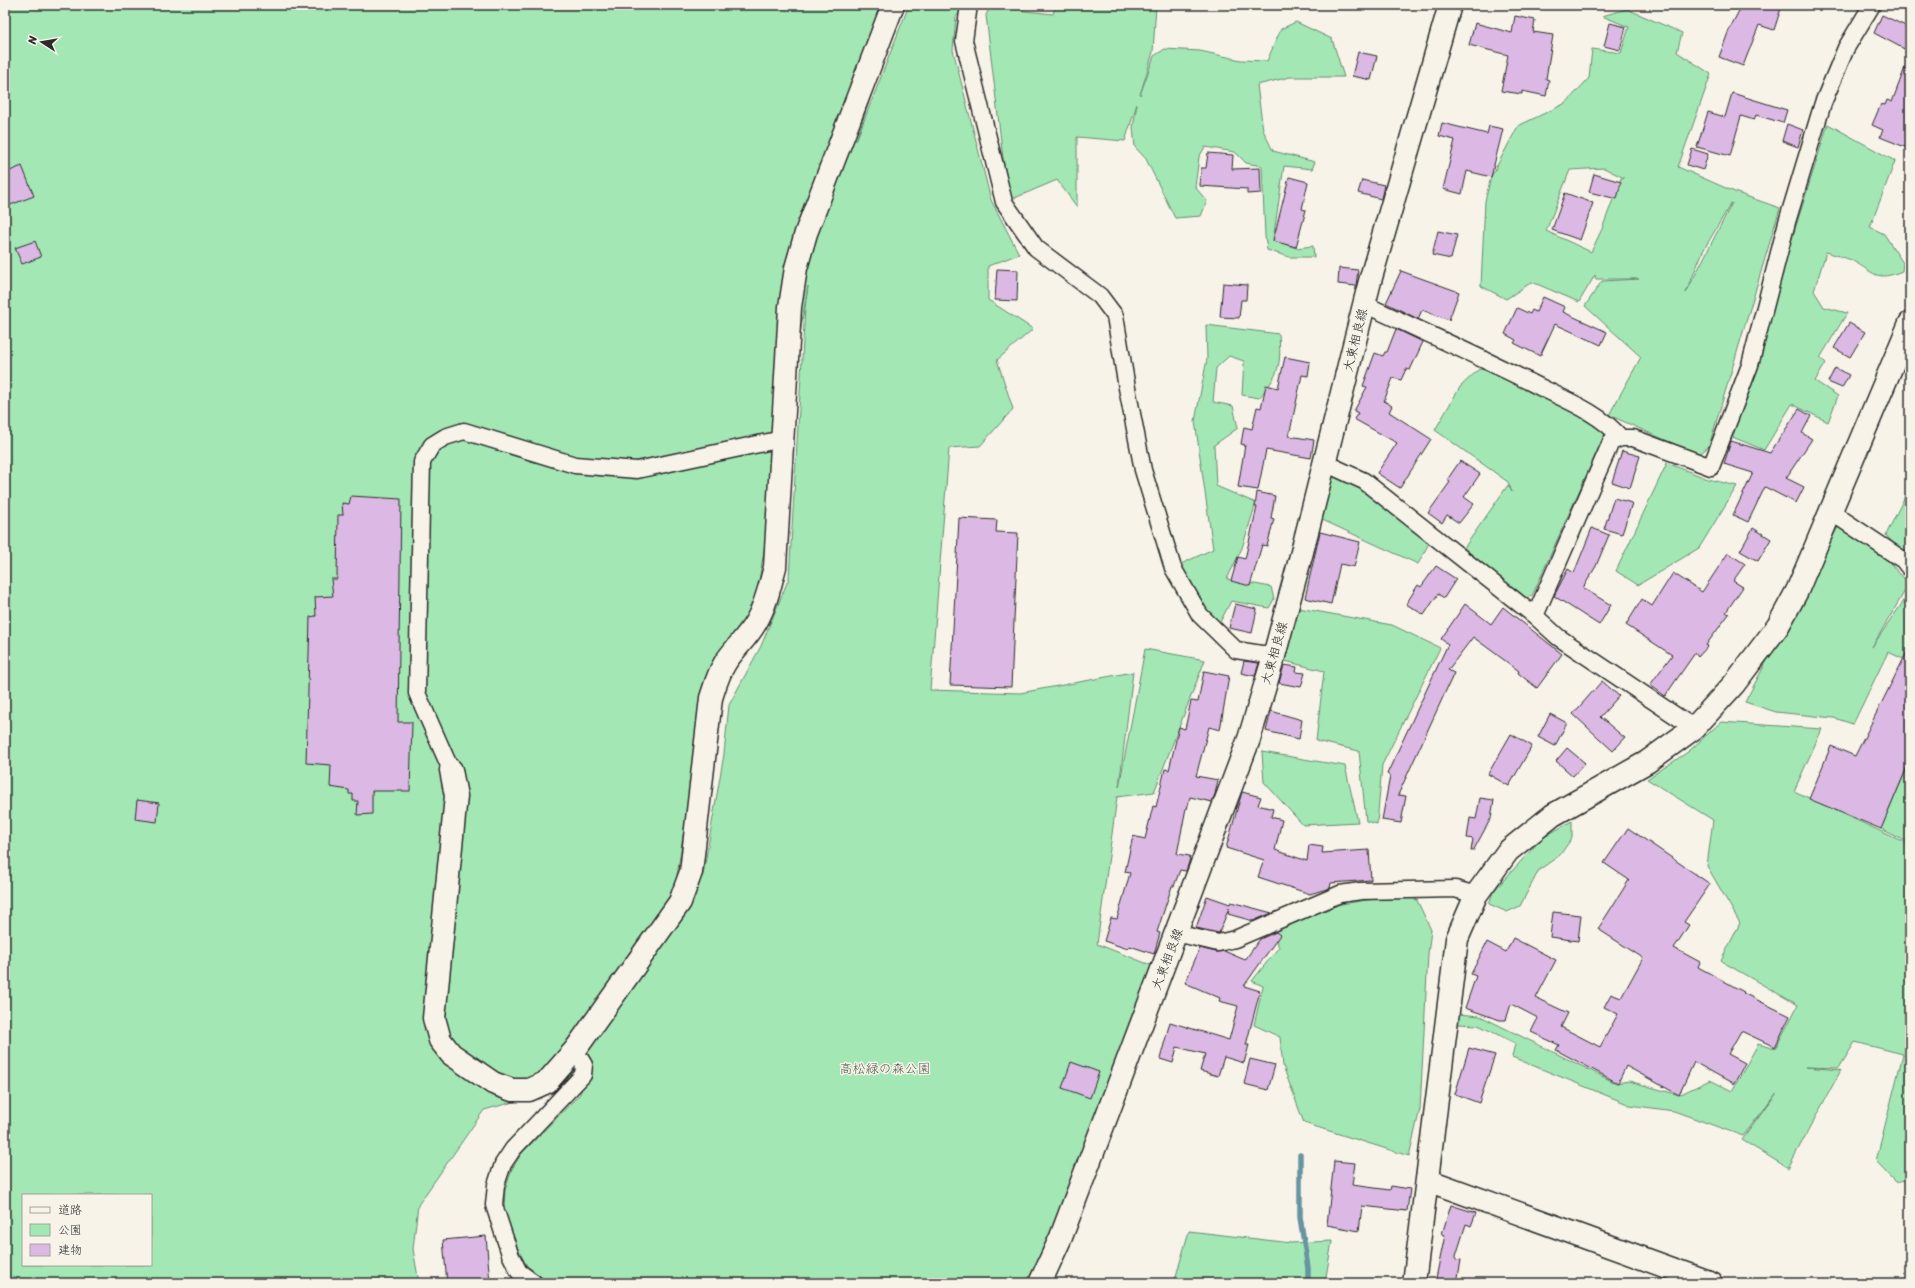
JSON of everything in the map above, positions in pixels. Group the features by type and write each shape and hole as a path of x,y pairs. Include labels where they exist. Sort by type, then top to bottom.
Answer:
{"street":[{"path":"782,439 637,470 575,465 464,431 444,437 432,445 422,462 417,693 451,770 456,796 434,1018 440,1040 451,1054 494,1083 512,1090 529,1090 547,1082 575,1050 680,902 691,872 711,698 718,677 725,663 744,640 757,620 768,595 775,567 790,307 796,268 806,234 893,5"},
{"path":"969,5 964,41 1004,202 1036,248 1100,296 1115,316 1126,388 1143,470 1173,568 1200,615 1236,650 1274,656"},
{"name":"大東相良線","path":"1040,1283 1061,1237 1249,739 1274,656 1325,463 1364,304 1407,150 1450,5"},
{"path":"1535,616 1611,442 1621,438 1633,438 1711,467 1750,365 1787,222 1822,103 1846,48 1872,5"},
{"path":"1364,304 1509,370 1569,401 1611,425 1621,438"},
{"path":"1414,1283 1457,939 1476,895 1508,851 1553,815 1647,762 1694,728 1734,684 1778,626 1797,591 1910,323"},
{"path":"1325,463 1364,481 1535,616 1558,637 1694,728"},
{"path":"1831,512 1903,560 1910,569"},
{"path":"1176,933 1218,942 1235,940 1340,894 1455,889 1476,895"},
{"path":"534,1283 519,1272 510,1254 494,1205 496,1185 503,1164 513,1149 583,1075 584,1065 575,1050"},
{"path":"1427,1180 1711,1283"}],"green space":[{"name":"高松緑の森公園","path":"5,5 901,5 856,141 909,5 965,5 956,17 953,50 991,200 1019,254 988,266 988,300 1033,329 997,360 1013,409 980,446 949,448 930,690 1020,693 1133,672 1119,787 1145,649 1205,660 1154,792 1117,797 1097,944 1153,966 1103,1093 1058,1226 1031,1283 549,1283 526,1265 517,1247 504,1210 505,1190 512,1169 522,1153 580,1094 583,1083 484,1110 418,1205 413,1249 419,1283 5,1283","holes":["808,286 805,308 789,578 761,646 729,705 724,754 703,875 669,928 689,797 758,587"]},
{"path":"991,5 1008,5 1025,11 1053,14 1056,5 1156,5 1153,52 1140,95 1154,56 1165,49 1200,51 1241,60 1267,61 1281,29 1296,22 1332,39 1344,77 1290,77 1257,85 1263,130 1273,151 1315,162 1312,169 1284,166 1273,240 1296,248 1313,246 1314,257 1289,257 1267,250 1262,166 1246,163 1235,152 1205,147 1199,157 1195,187 1207,201 1201,216 1175,218 1146,159 1135,147 1133,127 1137,104 1125,141 1077,137 1077,207 1057,180 1010,200 1003,158 986,15"},
{"path":"1627,9 1682,33 1677,52 1711,74 1678,167 1737,193 1780,208 1709,446 1699,455 1609,415 1641,357 1585,306 1602,281 1639,279 1596,279 1595,275 1579,302 1532,282 1506,299 1481,286 1485,201 1491,177 1518,126 1566,103 1589,78 1592,49 1621,53 1629,27 1602,16","holes":["1604,168 1624,178 1621,178 1602,229 1591,252 1546,231 1570,170","1732,203 1686,293 1703,251"]},
{"path":"1828,124 1895,161 1870,227 1884,234 1903,263 1902,271 1886,276 1876,275 1850,260 1826,252 1814,291 1824,307 1847,313 1820,358 1826,363 1815,381 1838,396 1828,422 1792,404 1764,450 1730,436"},
{"path":"1206,325 1279,334 1280,345 1278,369 1271,382 1259,398 1242,395 1244,361 1229,356 1216,368 1213,402 1233,406 1238,428 1214,445 1216,486 1256,503 1242,548 1227,579 1271,587 1274,599 1269,608 1231,601 1219,624 1202,607 1181,564 1213,549 1195,421 1207,359"},
{"path":"1479,369 1491,371 1513,383 1552,398 1607,429 1532,596 1523,599 1464,548 1508,485 1512,492 1508,482 1435,430 1460,387"},
{"path":"1667,463 1708,479 1737,486 1699,548 1638,585 1616,571"},
{"path":"1329,468 1369,492 1429,543 1418,564 1316,517"},
{"path":"1910,486 1910,562 1886,535"},
{"path":"1838,527 1879,551 1909,584 1872,647 1910,592 1910,662 1888,652 1853,724 1834,718 1776,712 1745,702"},
{"path":"1293,607 1392,625 1440,648 1382,765 1377,824 1366,821 1359,751 1316,741 1324,671 1281,660"},
{"path":"1721,722 1822,729 1794,791 1910,845 1910,1179 1896,1182 1876,1161 1903,1054 1855,1042 1839,1068 1805,1067 1841,1070 1788,1168 1742,1140 1776,1094 1743,1136 1674,1111 1630,1105 1512,1057 1515,1043 1478,1025 1458,1024 1458,1014 1480,1016 1616,1083 1629,1081 1679,1095 1710,1080 1732,1091 1758,1044 1775,1049 1798,1005 1721,961 1740,923 1707,866 1713,820 1647,779 1688,752"},
{"path":"1262,752 1345,766 1358,822 1303,825 1264,782"},
{"path":"1907,768 1910,769 1910,843 1881,829"},
{"path":"1572,821 1572,838 1560,855 1539,870 1520,906 1507,912 1489,904 1493,892 1542,838"},
{"path":"1399,895 1415,896 1431,930 1428,954 1420,1109 1409,1156 1304,1123 1283,1066 1280,1037 1254,1025 1263,986 1252,981 1279,947 1270,928 1335,905"},
{"path":"1189,1231 1291,1243 1332,1241 1325,1283 1174,1283"}],"building":[{"path":"1742,5 1782,5 1774,30 1759,25 1743,66 1719,57 1729,30"},
{"path":"1882,15 1910,28 1910,52 1874,33"},
{"path":"1515,16 1535,20 1533,32 1553,35 1546,79 1549,80 1546,96 1522,91 1522,94 1501,91 1508,55 1469,45 1475,23 1512,33"},
{"path":"1610,23 1626,27 1620,50 1604,46"},
{"path":"1358,52 1377,56 1371,80 1352,76"},
{"path":"1909,57 1910,149 1880,137 1883,130 1872,125 1881,104 1885,105 1887,100 1892,102"},
{"path":"1732,93 1787,110 1783,123 1756,115 1754,120 1741,116 1730,156 1697,147 1708,112 1725,117"},
{"path":"1442,123 1487,134 1489,126 1503,129 1491,177 1467,171 1462,194 1443,189 1455,140 1439,136"},
{"path":"1787,124 1803,130 1798,147 1782,141"},
{"path":"1692,149 1708,154 1703,170 1687,165"},
{"path":"1208,153 1233,155 1232,169 1260,168 1261,193 1247,194 1247,189 1200,186 1201,168 1206,168"},
{"path":"22,166 34,196 5,207 5,173"},
{"path":"1594,174 1621,182 1617,199 1589,192"},
{"path":"1289,177 1308,182 1302,209 1306,210 1296,247 1273,241"},
{"path":"1362,180 1384,185 1381,199 1358,193"},
{"path":"1565,193 1593,203 1580,240 1552,230"},
{"path":"1438,231 1457,235 1451,259 1432,255"},
{"path":"35,241 41,257 22,264 15,248"},
{"path":"1339,268 1358,270 1356,286 1338,284"},
{"path":"997,269 1018,270 1017,301 995,300"},
{"path":"1401,271 1459,292 1449,320 1422,310 1418,319 1386,303"},
{"path":"1223,283 1247,285 1246,300 1241,300 1239,318 1220,317"},
{"path":"1543,297 1565,307 1563,312 1607,332 1601,345 1555,324 1540,356 1514,343 1516,340 1505,334 1517,308 1530,314 1532,310 1536,312"},
{"path":"1849,323 1865,332 1850,357 1834,348"},
{"path":"1396,329 1423,342 1410,370 1406,369 1401,380 1393,378 1384,401 1392,406 1389,412 1431,439 1400,488 1377,473 1397,443 1354,419 1358,413 1354,411 1367,387 1363,386 1375,353 1383,356 1385,352 1387,352"},
{"path":"1285,357 1310,362 1308,376 1302,375 1289,436 1314,440 1311,458 1266,450 1258,490 1238,487 1245,445 1241,444 1244,427 1252,429 1257,407 1261,408 1266,385 1278,388"},
{"path":"1835,368 1849,375 1842,388 1828,382"},
{"path":"1799,409 1811,416 1802,433 1812,439 1786,478 1804,487 1796,503 1765,487 1748,522 1733,515 1753,473 1724,464 1731,441 1770,453"},
{"path":"1622,451 1640,456 1630,488 1612,482"},
{"path":"1460,461 1480,474 1464,497 1474,504 1459,523 1447,515 1442,523 1428,513 1450,482 1447,480"},
{"path":"1257,492 1275,496 1271,518 1274,519 1267,546 1262,545 1250,586 1231,581 1238,557 1245,559 1257,507 1255,507"},
{"path":"351,496 401,499 398,722 412,722 410,791 372,791 372,814 357,815 358,801 353,801 353,794 349,794 349,790 330,787 331,765 306,763 310,617 316,616 315,597 333,596 331,579 337,579 338,515 343,515 342,503 349,504"},
{"path":"1614,498 1632,503 1622,534 1604,529"},
{"path":"959,518 997,520 996,532 1018,533 1011,687 950,685"},
{"path":"1592,528 1609,535 1596,566 1583,588 1611,605 1599,625 1554,596 1568,569 1574,573"},
{"path":"1753,528 1771,539 1758,561 1740,551"},
{"path":"1320,532 1360,542 1354,567 1340,564 1331,604 1305,598"},
{"path":"1728,553 1745,564 1733,581 1743,587 1726,612 1729,614 1706,645 1708,646 1698,657 1695,653 1665,696 1650,685 1672,655 1626,625 1642,599 1652,606 1673,573 1702,592"},
{"path":"1436,566 1456,579 1444,598 1438,594 1424,615 1406,604 1418,585 1421,587"},
{"path":"1235,604 1257,609 1252,633 1229,628"},
{"path":"1465,604 1491,624 1503,607 1562,654 1537,688 1518,673 1519,671 1473,637 1448,670 1454,673 1398,795 1406,796 1401,823 1382,820 1390,776 1387,774 1448,644 1441,639"},
{"path":"1910,646 1910,760 1881,829 1809,799 1831,746 1855,756"},
{"path":"1244,661 1259,663 1255,676 1241,673"},
{"path":"1284,665 1297,667 1296,672 1305,673 1301,687 1279,683"},
{"path":"1204,671 1229,676 1220,730 1209,727 1196,776 1218,780 1215,794 1212,802 1190,797 1187,809 1186,808 1177,854 1190,856 1189,862 1186,871 1180,870 1174,886 1172,886 1157,932 1160,933 1154,954 1130,946 1128,949 1104,941 1111,918 1117,919 1130,873 1125,872 1133,836 1145,839 1153,806 1156,807 1165,769 1169,770 1179,727 1185,729 1191,701 1198,702"},
{"path":"1602,681 1619,696 1600,717 1625,738 1613,751 1573,714"},
{"path":"1271,711 1302,720 1299,739 1266,731"},
{"path":"1550,714 1567,723 1555,746 1538,737"},
{"path":"1511,734 1532,746 1509,786 1488,774"},
{"path":"1567,748 1585,763 1573,776 1556,761"},
{"path":"1242,792 1261,797 1258,805 1273,809 1271,817 1282,820 1275,850 1307,861 1309,845 1323,847 1322,853 1369,850 1371,880 1331,883 1330,888 1310,894 1258,877 1264,860 1226,848"},
{"path":"1480,798 1494,800 1491,818 1473,851 1471,851 1473,839 1467,838 1470,818 1476,819"},
{"path":"137,800 159,803 157,822 135,819"},
{"path":"1628,828 1710,884 1684,922 1689,925 1674,948 1700,962 1698,967 1744,992 1743,993 1790,1016 1775,1047 1741,1031 1728,1054 1745,1063 1734,1084 1694,1062 1679,1095 1626,1066 1618,1083 1556,1050 1559,1045 1531,1032 1538,1018 1511,1004 1506,1020 1500,1020 1465,1008 1476,976 1471,974 1487,942 1506,952 1513,938 1556,960 1536,998 1568,1013 1561,1027 1600,1047 1618,1014 1604,1007 1611,994 1621,998 1643,958 1598,929 1629,880 1604,863"},
{"path":"1207,896 1230,904 1231,902 1272,913 1253,921 1228,914 1229,908 1219,933 1196,928"},
{"path":"1553,912 1581,915 1578,941 1550,937"},
{"path":"1276,932 1280,935 1244,986 1260,991 1246,1045 1249,1045 1244,1063 1224,1057 1218,1076 1200,1071 1205,1054 1177,1047 1173,1063 1160,1059 1170,1022 1229,1040 1238,1006 1219,1001 1220,998 1185,983 1200,948 1216,952 1224,951 1245,960 1260,939"},
{"path":"1469,1048 1495,1055 1479,1103 1455,1094"},
{"path":"1250,1059 1275,1065 1268,1090 1244,1084"},
{"path":"1071,1062 1099,1072 1090,1098 1062,1088"},
{"path":"1334,1161 1355,1163 1352,1185 1390,1190 1391,1186 1410,1189 1407,1211 1362,1206 1359,1231 1327,1225"},
{"path":"1451,1205 1476,1213 1471,1226 1466,1224 1455,1259 1461,1260 1457,1283 1435,1283 1445,1235 1442,1234"},
{"path":"486,1236 490,1283 447,1283 443,1240"}],"waterway":[{"path":"1300,1155 1300,1217 1308,1268 1308,1283"}]}
